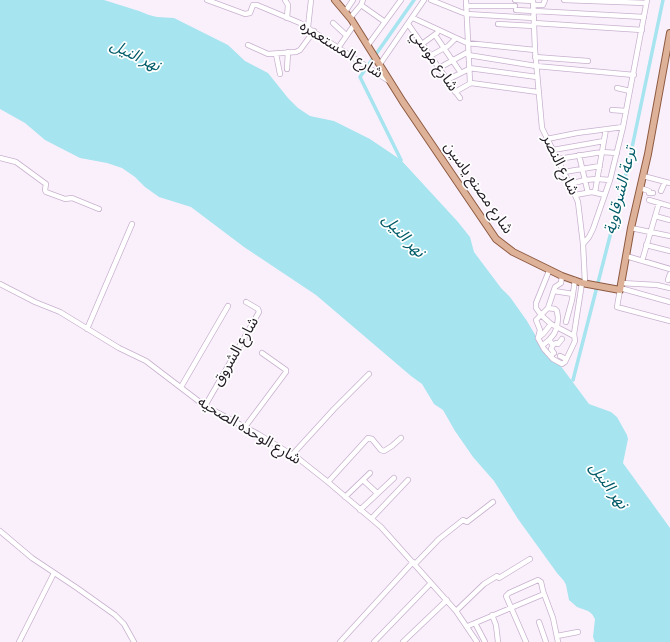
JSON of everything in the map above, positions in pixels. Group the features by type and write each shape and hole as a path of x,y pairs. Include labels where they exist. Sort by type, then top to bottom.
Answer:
{"main road":[{"path":"335,0 352,22"},
{"path":"335,0 348,20 352,22"},
{"name":"شارع مصنع ياسين","path":"352,22 370,48 389,81 496,239 513,252 562,276 583,283 607,287 621,287"},
{"path":"621,287 631,228 643,176 670,33"}],"street":[{"name":"شارع المستعمره","path":"207,0 244,14 250,13 253,5 257,5 308,27 389,81"},
{"path":"285,0 288,5 287,18"},
{"path":"308,27 311,0"},
{"path":"345,12 353,0"},
{"path":"370,48 385,22 401,0"},
{"path":"378,62 413,18 424,0"},
{"path":"431,0 466,14 534,18"},
{"path":"466,0 470,83"},
{"path":"516,16 515,0 543,5 545,0"},
{"path":"564,0 646,2 634,75 610,180 591,233 583,244"},
{"path":"338,48 362,2 385,22"},
{"name":"شارع النصر","path":"533,2 535,57 542,128 575,195 579,210 583,244 583,283 574,336 576,341 574,345"},
{"path":"466,6 516,8 533,12 644,17"},
{"path":"413,18 467,43 535,50"},
{"path":"333,23 346,35"},
{"name":"شارع موسي","path":"408,24 460,98"},
{"path":"498,24 642,30"},
{"path":"422,44 435,35 439,30"},
{"path":"248,45 266,54 300,50 314,31"},
{"path":"435,35 461,73"},
{"path":"430,56 451,44 456,38"},
{"path":"287,69 288,52"},
{"path":"276,54 280,74"},
{"path":"439,68 452,60 468,54 536,66 634,75"},
{"path":"535,57 588,61"},
{"path":"447,80 469,68 537,77"},
{"path":"456,92 470,83 538,92"},
{"path":"617,88 630,91"},
{"path":"612,110 626,111"},
{"path":"547,139 623,127"},
{"path":"595,192 606,129"},
{"path":"553,150 604,141"},
{"path":"558,159 602,152 617,153"},
{"path":"579,155 588,193"},
{"path":"0,158 16,162 46,184 46,192 65,199 72,198 99,209"},
{"path":"564,172 600,166"},
{"path":"643,176 668,182 661,191"},
{"path":"570,184 585,180 610,180"},
{"path":"640,188 653,194"},
{"path":"575,195 595,192 605,195"},
{"path":"649,200 670,206"},
{"path":"642,260 659,203"},
{"path":"655,216 670,220"},
{"path":"87,329 132,224"},
{"path":"631,228 670,236"},
{"path":"646,245 670,251"},
{"path":"626,256 670,269"},
{"path":"549,270 536,305 537,310 551,324 574,336"},
{"path":"668,280 670,274"},
{"path":"562,276 561,283 556,286 548,308 536,318 536,321 540,330 538,338 542,346 550,356 563,364 574,345 568,341"},
{"path":"566,322 572,300 574,280"},
{"name":"شارع الوحده الصحيه","path":"0,284 35,302 60,312 119,348 146,361 205,406 245,427 292,455 328,482 382,527 447,600 468,626 477,642"},
{"path":"621,287 657,285 670,288"},
{"path":"621,287 670,302"},
{"path":"621,287 617,307 670,321"},
{"path":"554,291 573,294"},
{"path":"572,300 579,301"},
{"name":"شارع الشروق","path":"205,406 259,312 258,309 246,302"},
{"path":"542,346 554,334 557,327 558,316 556,310 558,304"},
{"path":"181,387 228,306"},
{"path":"548,308 556,310"},
{"path":"538,338 551,324"},
{"path":"553,345 556,343 558,344 562,339"},
{"path":"549,340 553,345 551,349 554,352 550,356"},
{"path":"245,427 286,372 286,370 262,353"},
{"path":"560,356 566,359"},
{"path":"292,455 334,409 369,374"},
{"path":"328,482 368,438 372,439 384,452 401,438"},
{"path":"345,497 370,473"},
{"path":"360,510 394,478"},
{"path":"363,480 377,493"},
{"path":"372,518 408,480"},
{"path":"340,642 414,563 439,539 463,520 467,522 493,502"},
{"path":"0,531 25,553 115,615 124,624 134,642"},
{"path":"456,611 484,584 497,576 500,578 530,558"},
{"path":"19,642 54,573"},
{"path":"526,642 506,597 507,594 534,581 541,581 553,618 558,642"},
{"path":"374,642 431,583"},
{"path":"468,626 544,594"},
{"path":"403,642 447,600"},
{"path":"492,615 496,625 498,642"},
{"path":"539,622 546,642"},
{"path":"475,623 485,642"},
{"path":"557,636 578,632"}],"water":[{"name":"نهر النيل","path":"0,0 104,0 149,15 174,18 228,45 245,61 268,73 288,98 298,108 310,116 334,121 370,139 401,160 470,237 474,252 501,288 510,297 527,321 544,350 560,365 589,404 611,412 617,417 628,439 623,463 670,528 670,642 595,642 593,637 595,619 592,614 577,607 569,600 564,581 518,519 494,481 473,457 443,410 434,404 422,384 316,295 244,247 191,207 159,197 122,168 107,163 80,158 45,140 25,123 0,109"}],"waterway":[{"path":"401,160 360,77 414,0"},
{"name":"ترعة الشرقاوية","path":"573,380 629,162 663,0"}]}
